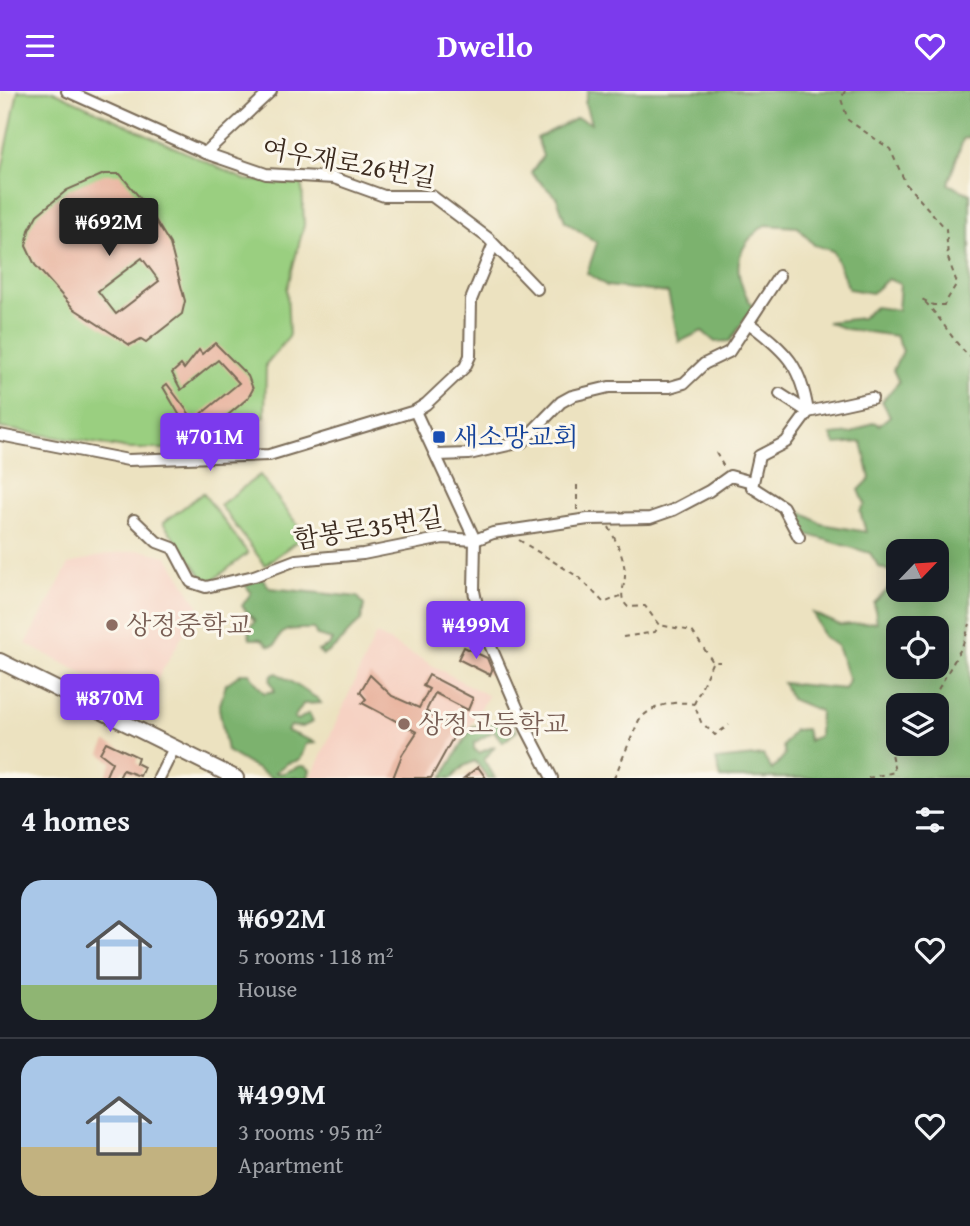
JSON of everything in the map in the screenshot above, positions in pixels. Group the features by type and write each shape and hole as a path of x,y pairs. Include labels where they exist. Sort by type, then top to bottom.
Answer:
{"main road":[{"path":"0,661 236,778"}],"street":[{"name":"여우재로26번길","path":"66,91 205,153 266,174 334,178 384,196 432,196 479,230 537,289"},
{"path":"205,153 271,91"},
{"path":"0,435 128,460 269,455 415,411 465,367 470,356 471,300 493,246"},
{"path":"437,455 468,454 522,442 561,402 572,396 609,387 678,385 704,365 724,356 750,324 779,276"},
{"path":"750,324 773,342 798,369 808,412"},
{"path":"780,394 808,412"},
{"path":"799,537 783,507 757,492 752,482 755,464 762,453 786,442 808,412 872,397"},
{"path":"415,411 475,540 474,591 481,624 526,728 552,778"},
{"path":"475,540 493,533 577,521 650,517 673,510 709,491 730,476 752,482"},
{"name":"함봉로35번길","path":"134,520 157,542 173,548 191,582 201,587 254,576 296,560 363,554 450,537 475,540"},
{"path":"159,778 175,746"}],"path":[{"path":"845,91 841,99 848,120 890,149 905,184 946,229 948,258 957,283 944,305 933,305 922,299 941,318 960,349 970,357"},
{"path":"716,453 730,476"},
{"path":"576,485 577,521"},
{"path":"606,519 625,572 621,596 628,607 645,607 660,625 692,631 713,662"},
{"path":"511,531 522,543 580,578 604,603 621,596"},
{"path":"936,693 962,647 970,624"},
{"path":"622,637 655,632 660,625"},
{"path":"713,662 720,662"},
{"path":"713,662 694,704 701,722 715,735 729,725"},
{"path":"615,777 639,720 646,712 662,705 694,704"},
{"path":"868,778 895,772 892,756"}],"shaded area":[{"name":"상정중학교","path":"140,550 167,556 199,607 143,704 26,644 69,564"},
{"name":"상정고등학교","path":"376,634 488,696 439,778 311,778"}],"green space":[{"path":"18,91 53,91 245,180 302,184 304,225 287,289 289,337 266,364 265,417 239,422 239,449 130,449 0,428 0,180"},
{"path":"588,91 970,91 970,137 963,139 948,184 970,194 970,778 721,778 716,760 763,755 772,770 785,755 783,746 794,730 806,729 809,741 819,736 820,711 791,699 783,683 845,689 849,680 837,646 823,636 813,613 840,625 877,622 874,603 886,591 886,602 949,602 949,539 886,539 886,570 879,567 870,553 806,534 796,515 803,513 822,524 866,532 860,511 865,504 859,490 870,479 862,442 835,444 831,435 852,433 874,422 879,425 890,416 882,401 899,382 893,370 903,351 896,336 846,329 827,322 862,318 875,307 898,310 900,284 888,279 872,293 849,289 833,251 814,245 798,227 765,225 746,243 741,253 741,284 753,307 730,341 715,342 702,331 679,342 668,293 607,286 587,273 597,243 565,221 557,198 531,173 543,156 537,138 577,118 591,123 585,103"},
{"path":"260,475 305,535 265,565 220,505"},
{"path":"203,493 248,553 208,584 163,523"},
{"path":"259,574 270,588 358,597 364,605 361,621 334,648 323,655 318,651 329,646 332,640 317,636 314,629 286,631 275,645 269,646 261,639 250,639 248,629 255,621 242,606 251,593 245,584 247,577"},
{"path":"242,673 249,673 264,693 275,691 270,680 272,675 277,673 321,703 303,704 294,718 298,720 309,713 313,722 302,727 290,726 287,731 317,743 306,744 300,760 288,763 275,772 285,773 301,766 310,770 308,778 272,778 227,751 219,708 226,684"},
{"path":"494,723 513,725 517,731 503,742 494,731 474,743 474,749 479,753 495,746 484,760 495,778 488,778 475,761 464,766 452,778 442,778 472,727"}],"building":[{"path":"104,174 120,174 146,205 170,244 185,301 182,314 146,342 141,339 130,345 73,308 35,265 26,246 29,230 37,215 67,190","holes":["142,258 159,281 116,314 98,291"]},
{"path":"215,343 248,376 253,389 248,398 221,421 195,435 190,433 163,387 167,384 194,420 239,383 218,360 181,390 172,373 181,365 184,369 199,350 202,354"},
{"path":"464,647 487,658 492,670 490,675 458,659"},
{"path":"370,675 392,696 419,708 429,689 423,686 429,675 473,698 468,710 435,693 426,711 445,724 447,721 459,727 431,778 393,778 402,755 417,732 362,703 366,699 360,692"},
{"path":"106,742 138,757 136,763 144,767 140,776 123,770 119,778 105,778 112,762 100,753"},
{"path":"478,767 486,778 464,778"}],"place":[{"name":"새소망교회","path":"439,437"},
{"name":"상정중학교","path":"112,625"},
{"name":"상정고등학교","path":"404,724"}]}
